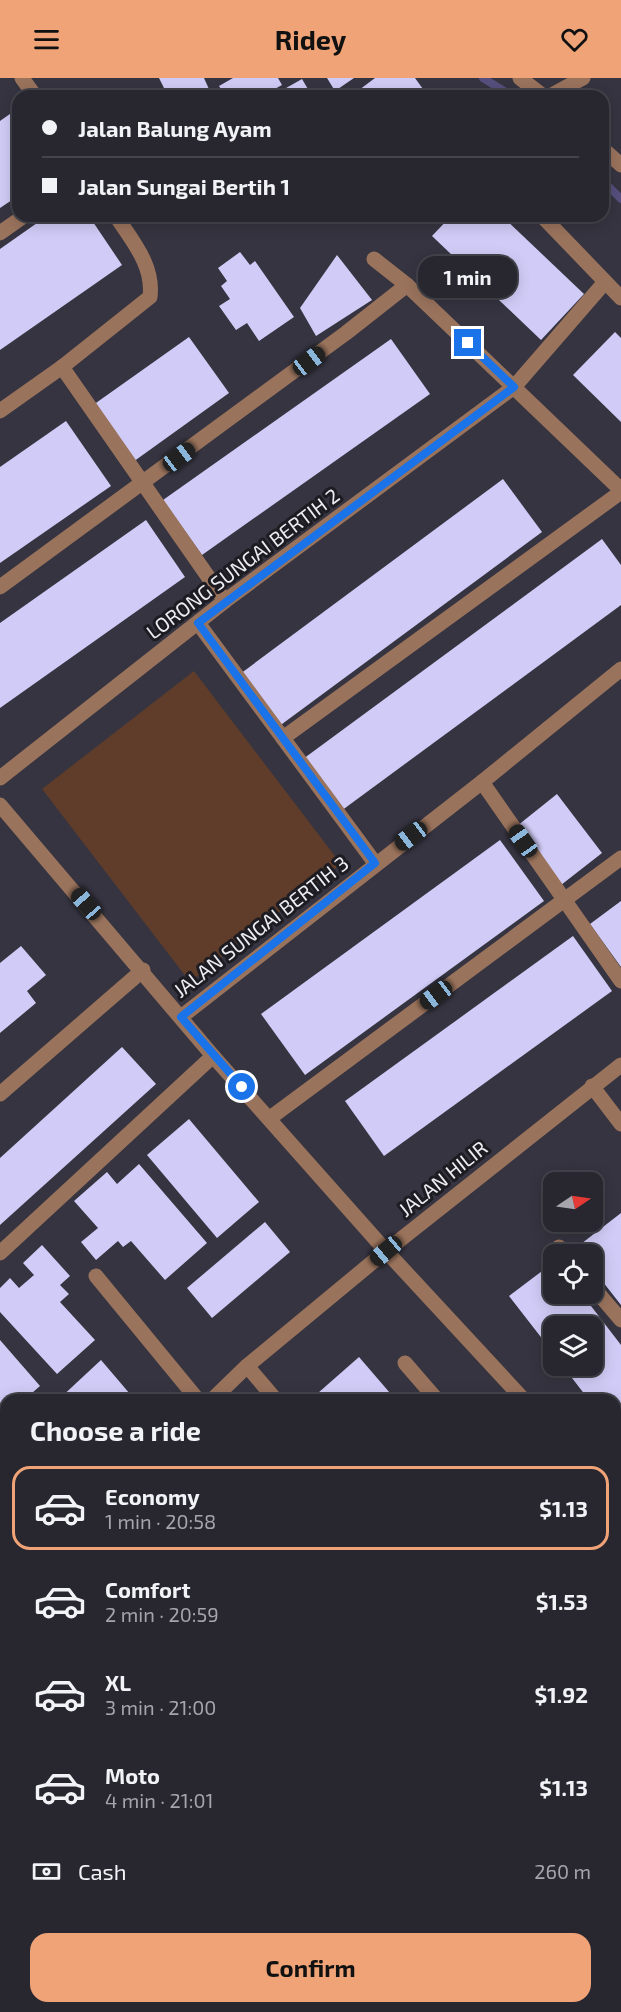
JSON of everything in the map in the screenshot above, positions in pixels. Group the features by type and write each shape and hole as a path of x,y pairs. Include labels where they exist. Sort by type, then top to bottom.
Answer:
{"street":[{"path":"520,78 535,90"},
{"path":"561,90 583,78"},
{"path":"609,154 621,165"},
{"path":"0,233 16,222"},
{"path":"0,411 62,367 150,297 152,282 147,265 120,222"},
{"path":"548,222 621,298"},
{"path":"283,738 621,491 407,285 374,259"},
{"name":"LORONG SUNGAI BERTIH 2","path":"0,778 225,601 514,387 605,282"},
{"path":"0,587 142,485 407,285"},
{"path":"62,367 142,485 225,601"},
{"path":"198,623 375,863"},
{"name":"JALAN SUNGAI BERTIH 3","path":"181,1017 375,863 482,782 621,669"},
{"path":"482,782 621,981"},
{"path":"0,805 143,970 213,1056 386,1251 518,1394"},
{"path":"270,1118 621,858"},
{"path":"0,1094 143,970"},
{"path":"0,1253 213,1056"},
{"name":"JALAN HILIR","path":"218,1394 247,1366 386,1251 621,1065"},
{"path":"592,1086 621,1124"},
{"path":"96,1276 193,1394"},
{"path":"603,1299 621,1320"},
{"path":"405,1363 432,1394"},
{"path":"247,1366 271,1394"}],"shaded area":[{"path":"194,671 341,864 190,982 42,789"}],"building":[{"path":"159,78 204,78 209,90 165,90"},
{"path":"233,78 278,78 282,85 273,90 221,90 219,86"},
{"path":"327,78 354,78 336,90"},
{"path":"375,78 415,78 424,90 359,90"},
{"path":"302,79 308,90 283,90"},
{"path":"12,113 12,200 0,208 0,121"},
{"path":"38,222 93,222 122,265 0,350 0,249"},
{"path":"445,222 508,222 584,294 541,340 432,236"},
{"path":"240,252 250,265 255,261 294,317 259,341 247,323 236,330 219,306 230,299 221,286 227,281 218,268"},
{"path":"337,255 372,300 316,336 300,308"},
{"path":"615,332 621,338 621,422 573,375"},
{"path":"189,337 229,393 126,467 86,410"},
{"path":"391,339 430,394 202,555 163,500"},
{"path":"66,421 111,486 0,563 0,467"},
{"path":"503,479 542,532 278,727 240,674"},
{"path":"146,520 185,577 0,708 0,623"},
{"path":"602,539 621,565 621,605 341,811 303,759"},
{"path":"557,794 602,853 561,885 517,826"},
{"path":"500,840 544,901 305,1075 261,1014"},
{"path":"621,901 621,967 590,924"},
{"path":"573,936 612,991 384,1156 345,1101"},
{"path":"21,946 46,975 27,991 36,1003 0,1033 0,963"},
{"path":"122,1047 156,1084 0,1225 0,1158"},
{"path":"189,1119 259,1202 217,1238 147,1155"},
{"path":"139,1164 207,1243 165,1280 131,1241 123,1247 118,1241 96,1260 81,1242 98,1228 74,1201 107,1172 117,1184"},
{"path":"621,1213 621,1305 603,1282 603,1244 581,1244 596,1232 603,1232 603,1227"},
{"path":"265,1222 290,1252 212,1318 187,1288"},
{"path":"42,1245 70,1276 60,1285 69,1294 60,1302 95,1340 57,1374 0,1312 0,1288 10,1278 19,1288 34,1275 23,1263"},
{"path":"543,1270 543,1304 589,1304 599,1316 543,1316 543,1340 509,1296"},
{"path":"603,1322 621,1345 621,1394 584,1394 570,1376 603,1376"},
{"path":"0,1340 40,1386 31,1394 0,1394"},
{"path":"359,1357 391,1394 317,1394"},
{"path":"101,1360 130,1394 64,1394"}],"waterway":[{"path":"483,78 502,90"},
{"path":"609,187 621,199"}],"route":[{"path":"242,1087 181,1017 375,863 198,623 514,387 468,343"}]}
